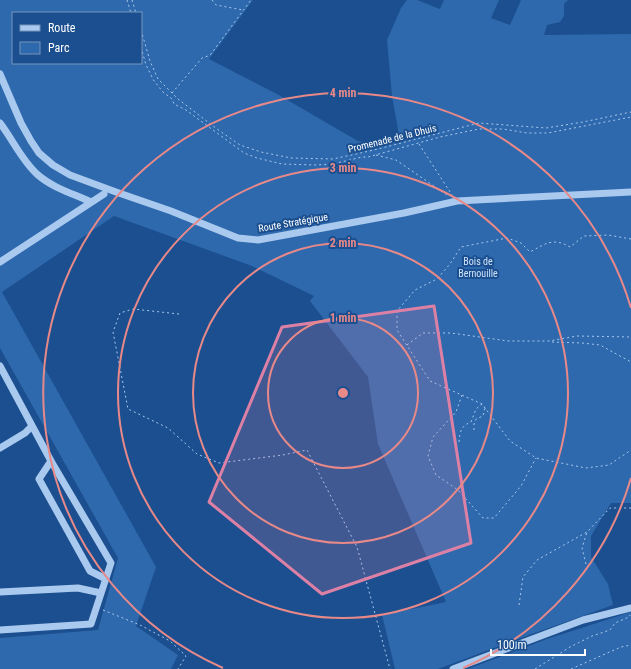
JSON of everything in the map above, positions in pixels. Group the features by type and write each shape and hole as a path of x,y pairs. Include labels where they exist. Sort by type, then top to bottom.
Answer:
{"street":[{"name":"Route Stratégique","path":"0,74 21,123 39,153 53,165 70,175 171,211 238,238 258,240 404,213 456,201 631,192"},
{"path":"0,123 26,162 38,175 52,185 91,202"},
{"path":"0,262 104,194"},
{"path":"0,366 51,461 111,563 91,624 0,630"},
{"path":"1,446 25,433 32,426"},
{"path":"51,461 39,479 90,571 106,579"},
{"path":"0,592 78,588 101,593"},
{"path":"453,669 583,620 631,608"}],"path":[{"path":"127,0 132,12"},
{"path":"132,0 136,12"},
{"path":"212,0 216,5 244,10"},
{"path":"172,93 202,58 208,56 251,0"},
{"name":"Promenade de la Dhuis","path":"142,33 150,61 158,79 178,99 240,145 283,157 309,160 333,159 479,123 546,128 631,112"},
{"name":"Promenade de la Dhuis","path":"142,51 146,66 154,80 163,92 172,98 174,104 186,110 244,153 282,164 333,164 376,155 440,137 479,129 548,133 631,117"},
{"path":"418,143 456,201"},
{"path":"376,155 396,160 456,201"},
{"path":"631,239 608,235 584,236 570,247 561,242 549,243 530,252 521,243 507,238 461,247 450,264 437,279 415,290 397,311 398,330 430,382 462,394 482,404 510,441 536,458 586,468 609,465 631,450"},
{"path":"179,314 133,309 120,313 113,332 128,409 168,428 197,454 219,463 283,455 307,450 357,547 390,669"},
{"path":"407,344 424,333 451,332 508,341 582,343 600,346 631,362"},
{"path":"549,341 577,336 631,337"},
{"path":"462,394 456,412 433,437 428,456 436,475 458,490 483,518 494,518 521,486 536,458"},
{"path":"459,442 459,434 464,425 471,422 476,409 482,404"},
{"path":"474,430 476,419 483,416 485,407"},
{"path":"519,605 524,577 537,560 587,532 610,508 631,508"},
{"path":"586,564 582,548 587,532"},
{"path":"96,608 140,625 170,641 186,656 178,669"},
{"path":"535,669 586,638 610,630 615,623 629,618 631,613"},
{"path":"571,669 631,644"}],"highlighted area":[{"path":"434,306 471,543 322,594 209,502 282,327"}],"green space":[{"name":"Bois de Bernouille","path":"0,0 253,0 209,59 277,94 358,141 363,142 378,141 399,135 392,96 387,40 401,8 407,0 417,0 440,9 444,0 499,0 491,18 510,25 521,0 568,0 564,4 564,16 560,22 547,25 544,35 631,34 631,503 611,503 591,536 591,557 608,584 613,605 438,669 395,669 382,615 446,602 378,444 368,377 310,301 314,296 252,266 114,216 2,292 156,567 136,626 178,655 171,669 0,669 0,638 98,630 118,558 0,348"},
{"path":"631,612 631,669 468,669 547,639"}]}
